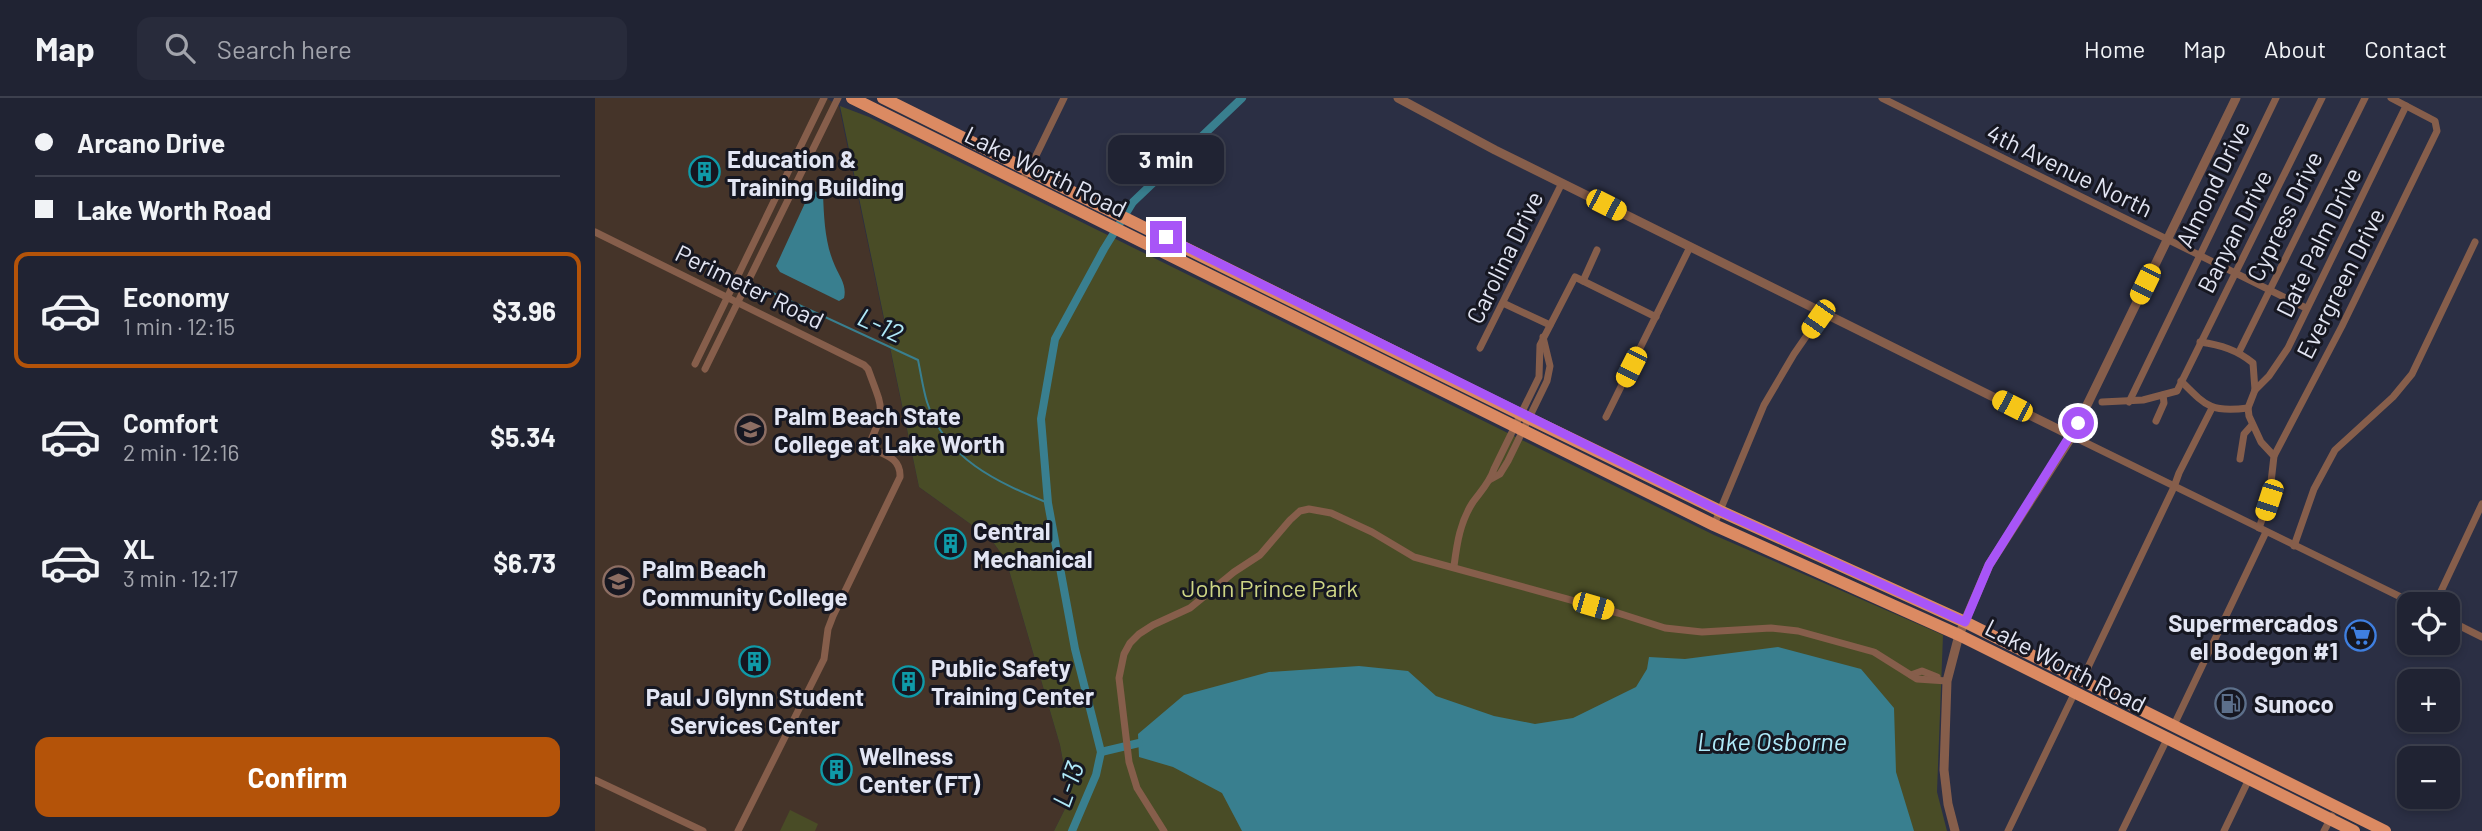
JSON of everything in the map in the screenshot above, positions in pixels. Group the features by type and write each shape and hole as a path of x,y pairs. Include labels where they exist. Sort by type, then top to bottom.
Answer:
{"main road":[{"name":"Lake Worth Road","path":"852,98 1714,525 1959,635 2074,693 2170,733 2385,831"},
{"name":"Lake Worth Road","path":"883,98 1720,511 1965,622 2082,681 2327,825 2354,831"},
{"path":"1182,262 1197,264 1231,277 1246,277"}],"street":[{"path":"695,364 824,98"},
{"path":"705,369 838,98"},
{"path":"1020,183 1064,98"},
{"path":"1398,98 1690,247 2397,595"},
{"name":"4th Avenue North","path":"1882,98 2306,308"},
{"path":"1955,831 1945,783 1947,681 1959,635 1989,565 2072,436 2236,98"},
{"name":"Almond Drive","path":"2130,402 2276,98"},
{"name":"Banyan Drive","path":"2181,381 2322,98"},
{"name":"Cypress Drive","path":"2239,352 2365,98"},
{"path":"2391,98 2406,106"},
{"name":"Evergreen Drive","path":"2274,456 2342,326 2438,125 2406,106"},
{"name":"Date Palm Drive","path":"2255,390 2269,376 2288,348 2406,106"},
{"name":"Carolina Drive","path":"1480,348 1562,183"},
{"name":"Perimeter Road","path":"595,232 845,354 869,369 881,406 881,418 868,447 896,461 901,467 900,477 833,616 828,629 824,659 738,831"},
{"path":"2294,546 2315,489 2335,450 2393,397 2411,374 2475,242"},
{"path":"1606,416 1690,247"},
{"path":"1583,281 1597,250"},
{"path":"1454,566 1462,522 1491,479 1500,474 1539,377 1539,352 1543,337 1575,277 1656,317"},
{"path":"1503,303 1550,325"},
{"path":"1714,525 1764,405 1823,312"},
{"path":"2122,831 2263,530 2269,500 2274,456 2252,425 2248,408 2255,390 2253,363 2239,352 2200,342"},
{"path":"2102,402 2130,402 2163,395 2177,391 2181,381 2197,398 2212,408 2248,408"},
{"path":"2156,421 2164,402 2163,395"},
{"path":"2008,831 2212,408"},
{"path":"2240,459 2244,434 2252,425"},
{"path":"2441,592 2482,504"},
{"path":"1163,831 1137,789 1129,762 1119,678 1121,664 1130,643 1153,625 1190,608 1234,572 1260,555 1300,511 1318,510 1331,513 1372,532 1415,557 1665,628 1702,632 1771,628 1798,631 1874,652 1911,675 1921,671 1947,681"},
{"path":"2460,626 2482,637"},
{"path":"2224,831 2249,779"},
{"path":"595,780 703,831"},
{"path":"2327,825 2336,807"}],"shaded area":[{"name":"Palm Beach State College at Lake Worth","path":"595,98 826,98 839,106 919,487 990,538 1006,560 1060,745 1070,799 1054,831 595,831"}],"green space":[{"name":"John Prince Park","path":"840,106 869,117 1714,535 1943,635 1937,792 1947,831 1054,831 1070,799 1060,745 1006,560 990,538 919,487"},
{"path":"790,810 818,824 815,831 780,831"}],"water":[{"path":"811,190 823,194 829,249 845,289 844,298 839,301 780,272 776,266"},
{"name":"Lake Osborne","path":"1778,647 1861,669 1894,708 1896,772 1914,831 1242,831 1222,793 1173,767 1139,757 1138,734 1184,695 1269,672 1359,666 1408,671 1436,696 1494,716 1535,724 1573,718 1636,687 1647,669 1649,657 1685,659"}],"waterway":[{"name":"L-13","path":"1072,831 1096,775 1101,752 1075,649 1048,503 1041,419 1055,339 1133,202 1242,98"},
{"name":"L-12","path":"756,285 918,360 927,402 946,439 975,466 992,477 1048,503"},
{"path":"1101,752 1139,743"}],"place":[{"name":"Education & Training Building","path":"704,172"},
{"name":"Palm Beach State College at Lake Worth","path":"751,429"},
{"name":"Central Mechanical","path":"950,544"},
{"name":"Palm Beach Community College","path":"619,582"},
{"name":"Supermercados el Bodegon #1","path":"2361,636"},
{"name":"Paul J Glynn Student Services Center","path":"755,662"},
{"name":"Public Safety Training Center","path":"908,681"},
{"name":"Sunoco","path":"2231,703"},
{"name":"Wellness Center (FT)","path":"836,769"}],"route":[{"path":"1166,237 1720,511 1965,622 1989,565 2078,423"}]}
